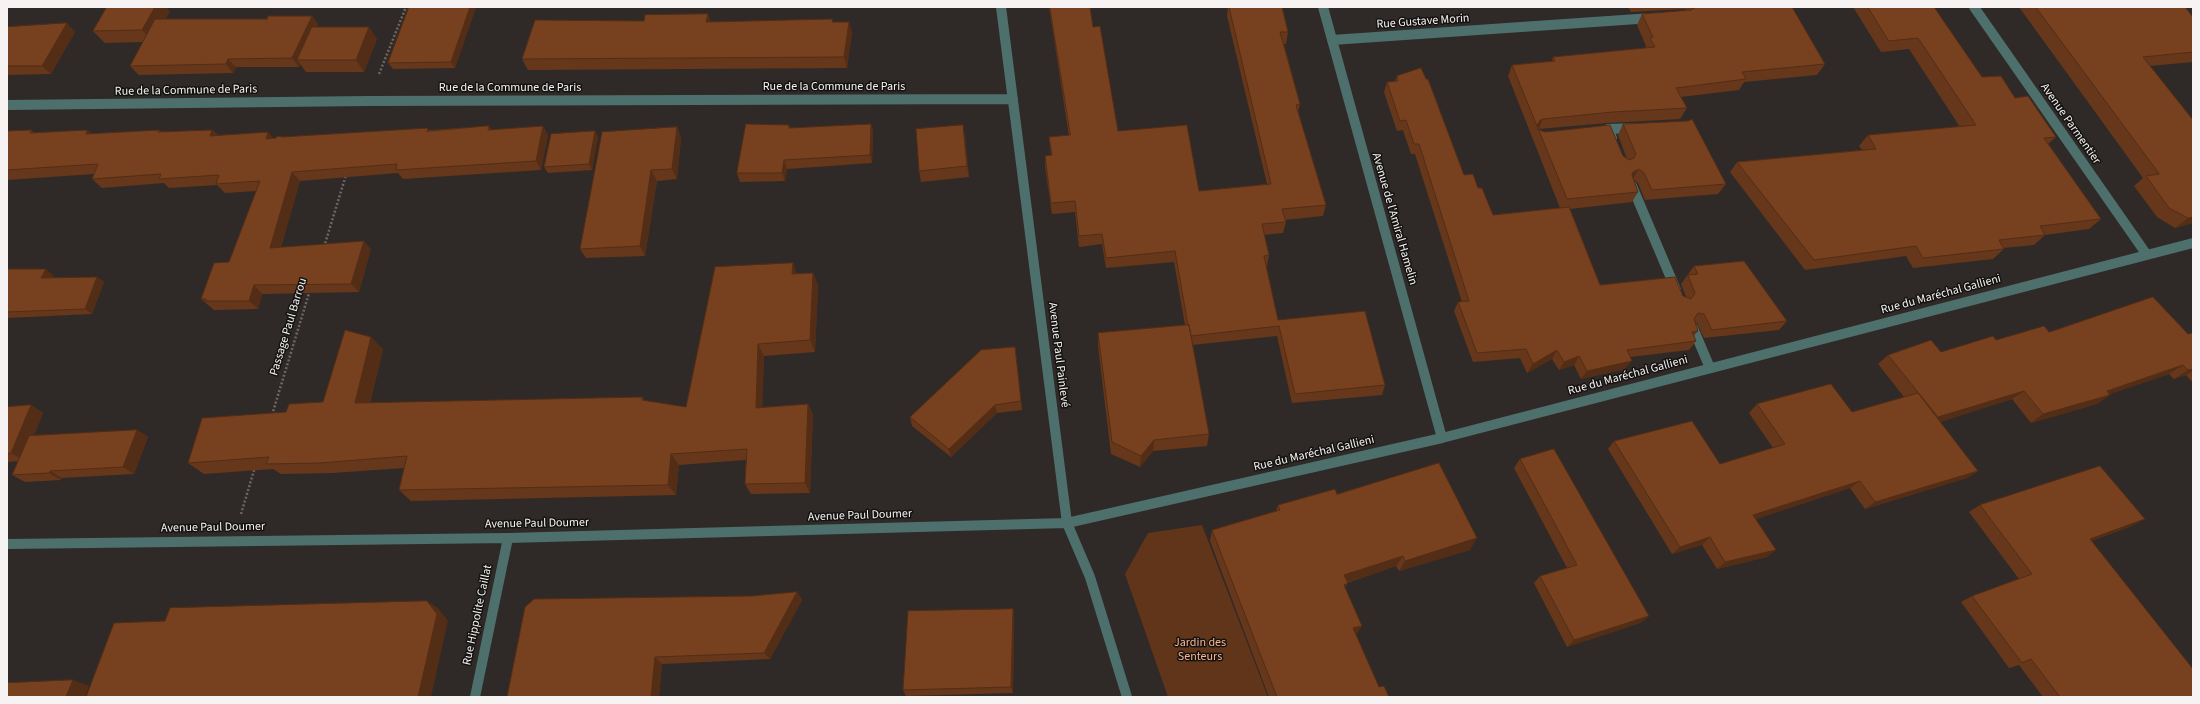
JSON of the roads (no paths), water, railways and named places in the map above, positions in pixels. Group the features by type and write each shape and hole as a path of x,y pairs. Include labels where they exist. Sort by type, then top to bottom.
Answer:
{"street":[{"name":"Avenue Paul Painlevé","path":"1001,7 1067,523 1090,577 1127,697"},
{"name":"Avenue de l'Amiral Hamelin","path":"1323,7 1442,438"},
{"name":"Avenue Parmentier","path":"1974,7 2147,255"},
{"name":"Rue Gustave Morin","path":"1332,40 1661,17"},
{"name":"Rue de la Commune de Paris","path":"7,105 369,101 1013,98"},
{"path":"1617,150 1604,130 1645,127"},
{"path":"1632,186 1682,302"},
{"name":"Rue du Maréchal Gallieni","path":"1067,523 1442,438 2193,243"},
{"path":"1693,328 1710,368"},
{"name":"Avenue Paul Doumer","path":"7,544 508,538 1067,523"},
{"name":"Rue Hippolite Caillat","path":"475,697 497,584 508,538"}],"park label":[{"name":"Jardin des Senteurs","path":"1200,650"}]}
